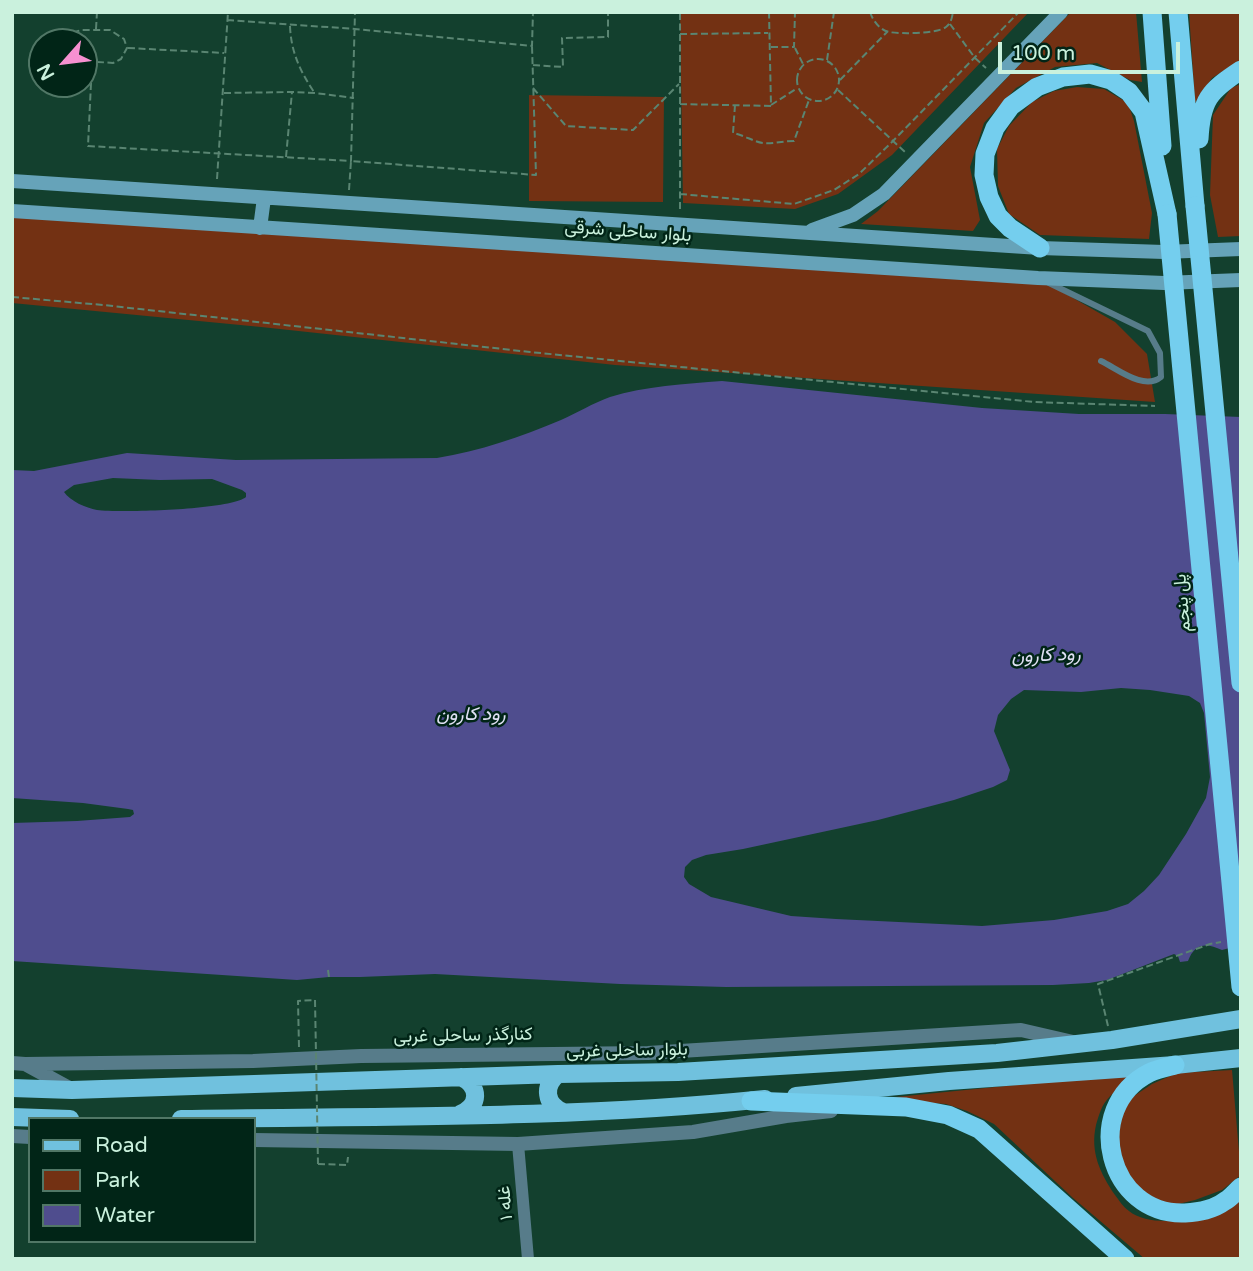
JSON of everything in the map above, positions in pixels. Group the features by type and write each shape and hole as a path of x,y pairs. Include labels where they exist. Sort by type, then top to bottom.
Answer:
{"highway":[{"path":"1152,12 1167,214"},
{"path":"1178,12 1241,683"},
{"path":"1195,206 1200,117 1209,97 1222,83 1241,70"},
{"path":"1040,248 1010,228 998,216 989,197 984,175 985,154 995,128 1011,106 1037,88 1063,77 1090,75 1111,80 1129,92 1144,112 1167,214"},
{"name":"پل پنجم","path":"1167,214 1241,988"},
{"path":"1175,1065 1149,1073 1128,1089 1114,1112 1109,1138 1114,1165 1127,1188 1148,1205 1174,1213 1200,1212 1225,1202 1241,1186"},
{"path":"751,1101 906,1107 948,1115 979,1129 1125,1259"}],"main road":[{"path":"804,232 853,215 884,194 1061,12"},
{"path":"12,173 33,182"},
{"name":"بلوار ساحلی شرقی","path":"12,181 1040,248 1164,252 1241,250"},
{"path":"260,228 264,198"},
{"name":"بلوار ساحلی شرقی","path":"12,211 1038,278 1164,283 1241,280"},
{"name":"بلوار ساحلی غربی","path":"12,1088 72,1090 678,1072 985,1054 1112,1040 1241,1019"},
{"path":"256,1118 690,1107 950,1081 1175,1065 1241,1057"},
{"path":"558,1074 548,1085 548,1095 551,1104 563,1112"},
{"path":"460,1114 469,1110 475,1101 475,1091 470,1082 461,1077"}],"street":[{"name":"کنارگذر ساحلی غربی","path":"19,1063 648,1053 1021,1030 1081,1044"},
{"path":"19,1063 72,1090"},
{"path":"256,1140 518,1144 693,1132 786,1116 882,1107"},
{"name":"غله ۱","path":"518,1144 528,1259"}],"lane":[{"path":"1038,278 1148,331 1160,353 1161,377 1147,382 1135,379 1101,361"}],"path":[{"path":"216,194 228,12"},
{"path":"348,203 354,98 355,12"},
{"path":"90,98 88,146 536,175 533,12"},
{"path":"532,65 563,67 562,38 608,37 608,12"},
{"path":"680,12 680,225"},
{"path":"769,12 771,106"},
{"path":"795,12 794,47 803,64"},
{"path":"827,61 834,12"},
{"path":"870,12 877,25 888,32 932,33 944,29 950,23 953,12"},
{"path":"680,194 794,204 834,190 859,174 1019,12"},
{"path":"227,20 532,46"},
{"path":"950,23 975,58 997,78"},
{"path":"290,24 294,54 315,93"},
{"path":"98,30 110,30 124,39 127,48 121,59 98,62"},
{"path":"839,81 888,32"},
{"path":"680,34 769,33"},
{"path":"770,47 794,47"},
{"path":"127,48 225,52"},
{"path":"818,59 833,66 839,81 832,96 817,102 808,100 802,94 796,79 803,64 818,59"},
{"path":"533,87 566,126 633,130 680,83"},
{"path":"680,104 771,106 797,87"},
{"path":"837,89 915,162"},
{"path":"223,93 292,92 354,98"},
{"path":"286,158 292,92"},
{"path":"735,105 733,133 764,143 794,141 808,100"},
{"path":"12,298 1020,401 1155,406"},
{"path":"1112,1040 1098,984 1210,944 1230,941"},
{"path":"328,970 329,977"},
{"path":"299,1059 298,1001 315,1000 318,1164 347,1165"}],"green space":[{"path":"680,12 1029,12 892,155 838,194 795,209 683,203"},
{"path":"1071,12 1136,12 1142,82 1130,80 1097,63 1055,67 1016,88 984,123 970,167 980,220 973,231 861,224 878,211"},
{"path":"1189,12 1241,12 1241,60 1212,78 1195,103"},
{"path":"1241,84 1241,236 1218,237 1210,195 1213,115 1231,88"},
{"path":"1077,87 1104,89 1128,103 1152,213 1149,239 1040,235 1009,214 998,186 997,149 1009,126 1032,102 1054,91"},
{"path":"529,95 664,97 663,202 529,201"},
{"path":"12,211 1038,278 1115,322 1147,354 1155,402 615,365 12,303"},
{"path":"1232,1070 1241,1175 1222,1190 1195,1200 1174,1205 1157,1203 1115,1168 1120,1111 1131,1098 1152,1084 1177,1073"},
{"path":"1145,1072 1114,1092 1104,1103 1100,1113 1094,1144 1105,1179 1127,1209 1136,1216 1150,1220 1184,1219 1241,1200 1241,1259 1145,1259 1073,1198 994,1124 946,1104 876,1099"}],"water":[{"name":"رود کارون","path":"722,381 982,408 1079,414 1241,417 1241,945 1222,950 1202,946 1194,950 1188,961 1180,962 1174,954 1107,980 1053,985 726,987 435,974 297,980 12,961 12,823 77,821 130,817 134,814 133,810 83,803 12,798 12,470 34,471 127,453 236,460 437,458 469,452 515,438 623,393","holes":["113,478 212,479 242,490 246,497 198,508 110,511 83,506 64,492 74,485","1121,688 1189,696 1200,703 1204,713 1210,777 1206,798 1186,834 1159,875 1128,904 1107,911 1054,920 982,926 836,919 791,916 711,897 689,884 684,877 685,867 692,860 706,855 878,820 993,787 1007,780 1010,770 994,731 998,715 1011,699 1024,690 1081,692"]}]}
